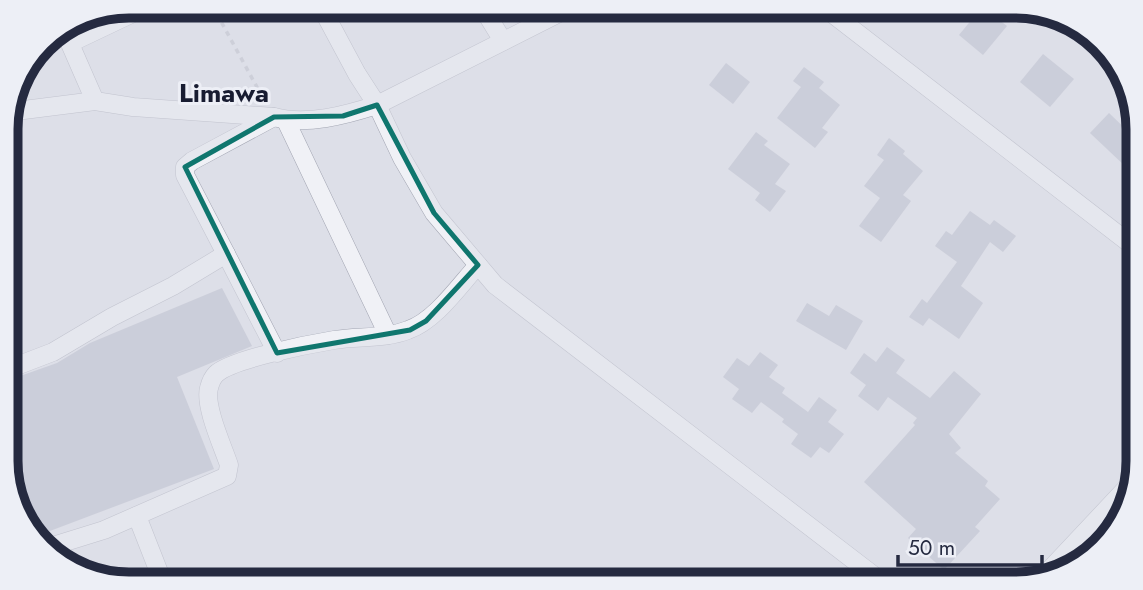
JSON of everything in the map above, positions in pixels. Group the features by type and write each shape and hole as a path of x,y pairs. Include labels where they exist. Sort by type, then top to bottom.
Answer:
{"street":[{"path":"68,36 115,18"},
{"path":"329,18 357,74 377,105 402,158 434,213 495,285 870,572"},
{"path":"489,18 503,41"},
{"path":"19,111 95,101 133,107 280,119 343,116 377,105 549,18"},
{"path":"838,18 1126,241"},
{"path":"67,36 95,101"},
{"path":"277,353 185,175 186,167 192,161 280,119"},
{"path":"280,119 388,335"},
{"path":"18,365 53,352 226,254"},
{"path":"55,545 104,530 227,476 229,465 208,398 209,386 216,373 277,353 336,340 410,330 426,321 478,265"},
{"path":"1054,565 1120,495"},
{"path":"136,516 159,572"}],"path":[{"path":"220,18 280,119"}],"highlighted area":[{"path":"377,105 434,213 478,265 426,321 410,330 277,353 185,167 274,117 343,116"}],"building":[{"path":"973,18 996,18 1007,26 983,55 959,35"},
{"path":"1043,54 1074,79 1050,107 1020,82"},
{"path":"726,63 750,82 733,104 709,85"},
{"path":"804,67 824,82 819,88 840,105 822,128 828,132 815,148 777,118 801,87 793,81"},
{"path":"1109,113 1126,129 1126,165 1125,166 1090,133"},
{"path":"756,132 768,141 764,145 790,164 775,184 786,191 770,212 755,200 760,193 728,169"},
{"path":"889,138 923,171 903,195 911,201 881,242 859,226 880,198 864,186 884,160 877,155"},
{"path":"970,211 990,225 994,220 1016,236 1003,252 990,242 961,286 983,303 959,339 929,318 923,326 909,317 922,299 927,303 957,262 935,246 946,231 952,235"},
{"path":"222,288 252,346 177,377 214,469 44,533 26,504 18,476 18,377 57,363 90,343"},
{"path":"807,303 829,316 836,305 863,321 846,350 796,321"},
{"path":"887,347 905,360 896,373 930,398 954,371 981,394 949,434 961,448 955,453 988,481 985,486 1000,499 975,527 980,531 944,570 908,538 916,529 864,482 915,425 913,423 917,418 888,397 878,411 858,396 866,385 850,373 864,353 876,362"},
{"path":"760,352 778,365 769,377 785,388 782,393 808,412 819,397 837,410 828,422 844,434 829,453 820,447 811,458 791,444 798,434 782,422 784,419 761,402 752,413 732,399 739,389 723,377 737,358 749,366"}],"district":[{"name":"Limawa","path":"224,93"}]}
